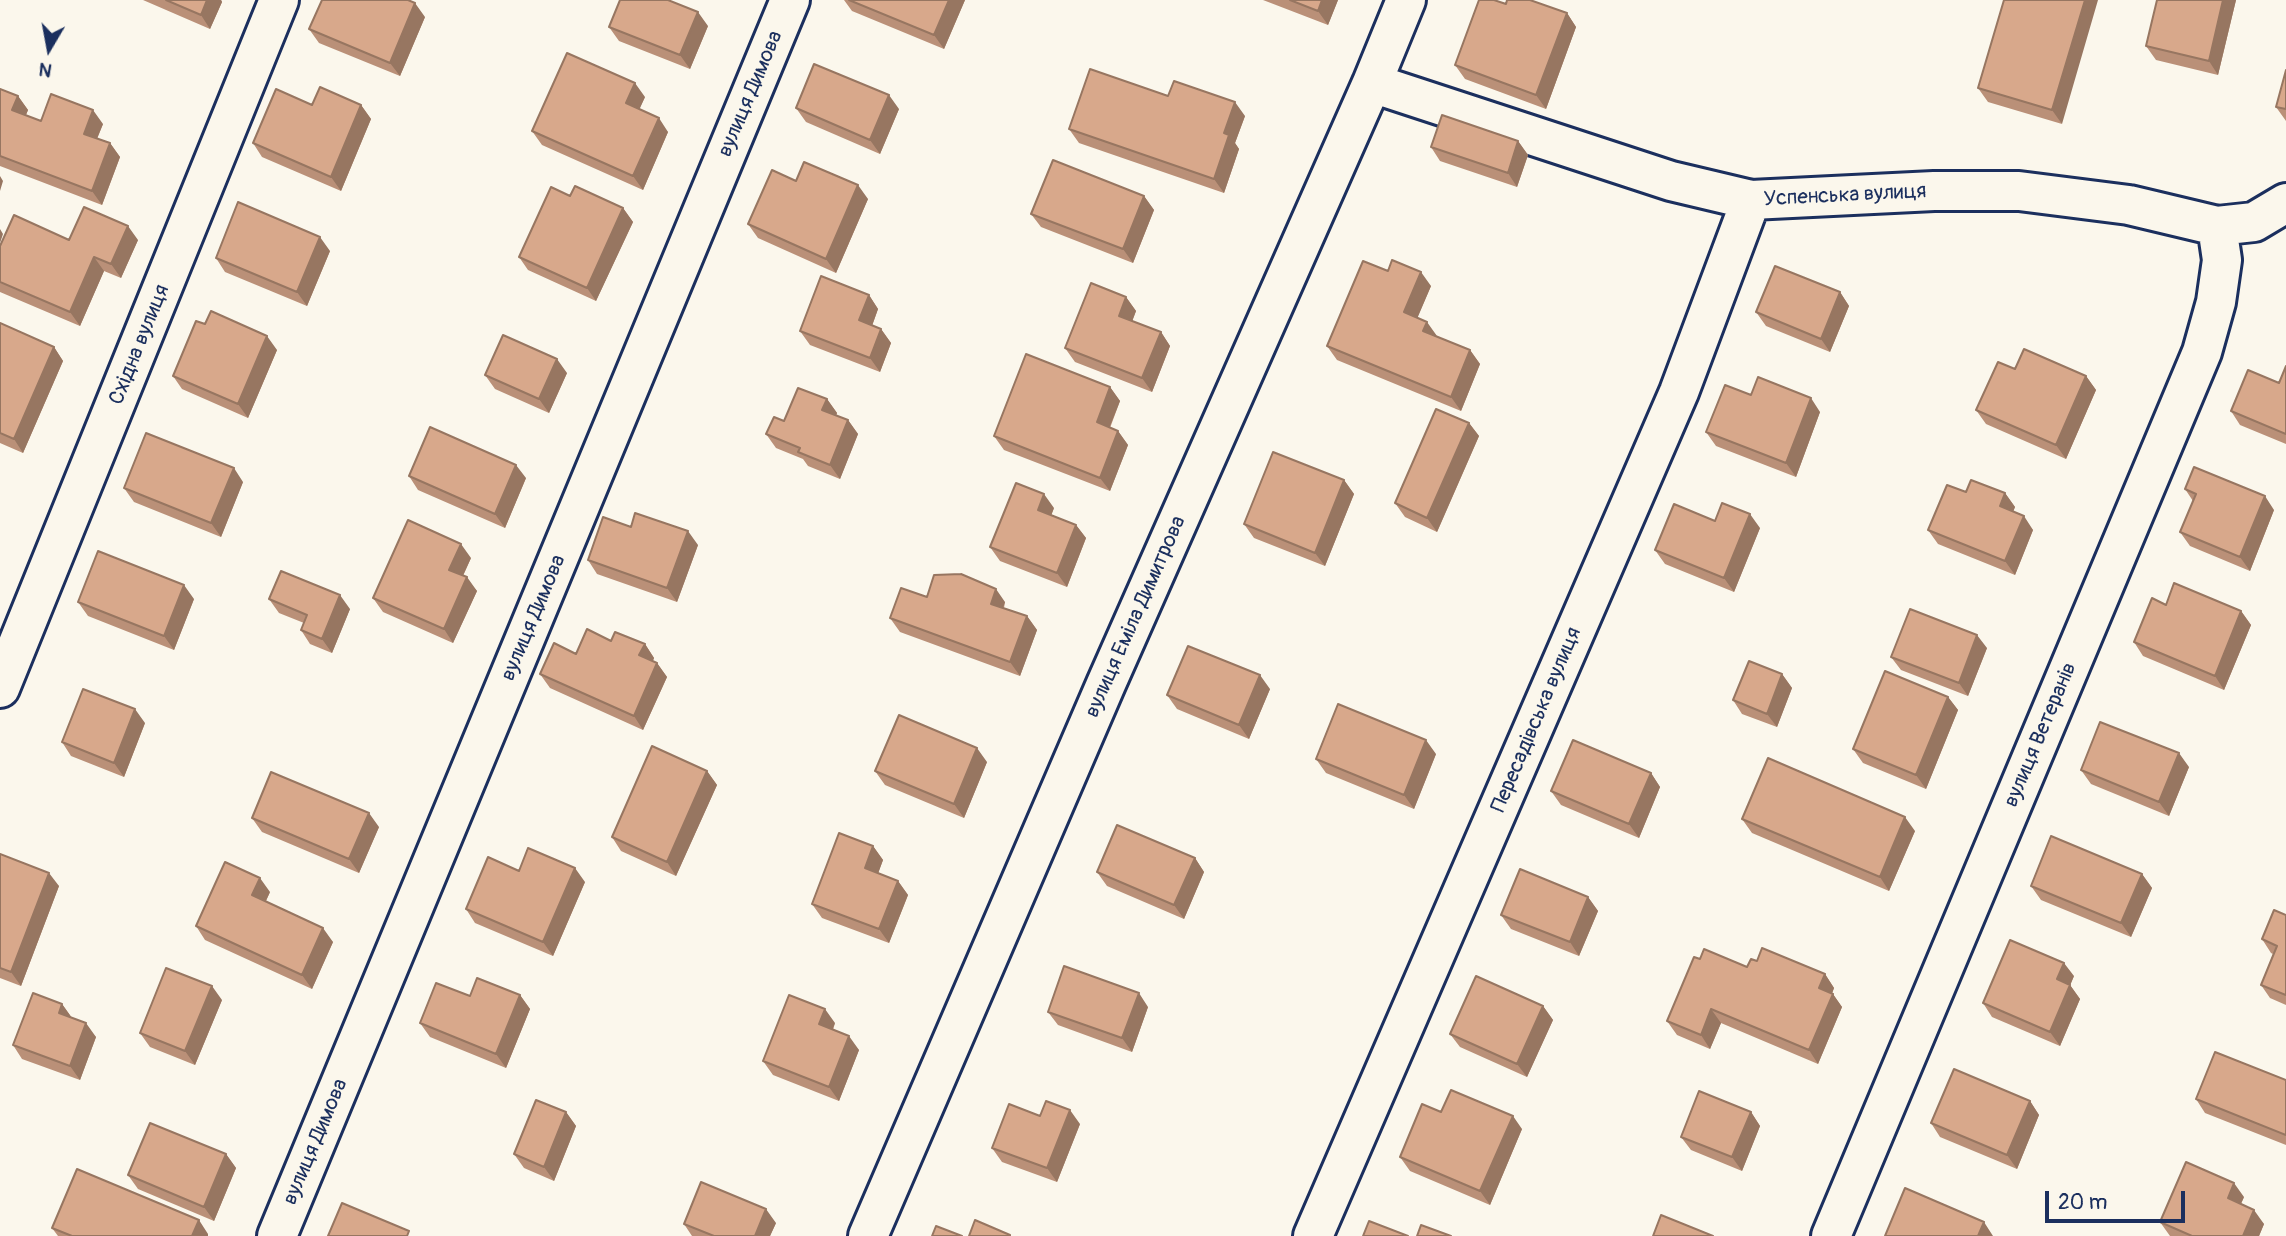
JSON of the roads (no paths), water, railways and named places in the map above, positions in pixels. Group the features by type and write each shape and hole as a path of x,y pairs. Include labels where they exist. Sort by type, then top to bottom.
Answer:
{"street":[{"name":"Східна вулиця","path":"0,688 279,0"},
{"name":"вулиця Димова","path":"277,1236 790,0"},
{"name":"вулиця Еміла Димитрова","path":"868,1236 1406,0"},
{"name":"Успенська вулиця","path":"1372,83 1671,181 1751,200 1934,191 2019,191 2129,205 2217,226 2254,222 2286,203"},
{"name":"Пересадівська вулиця","path":"1312,1236 1679,392 1751,200"},
{"name":"вулиця Ветеранів","path":"1831,1236 2202,352 2216,302 2222,260 2217,226"}]}
